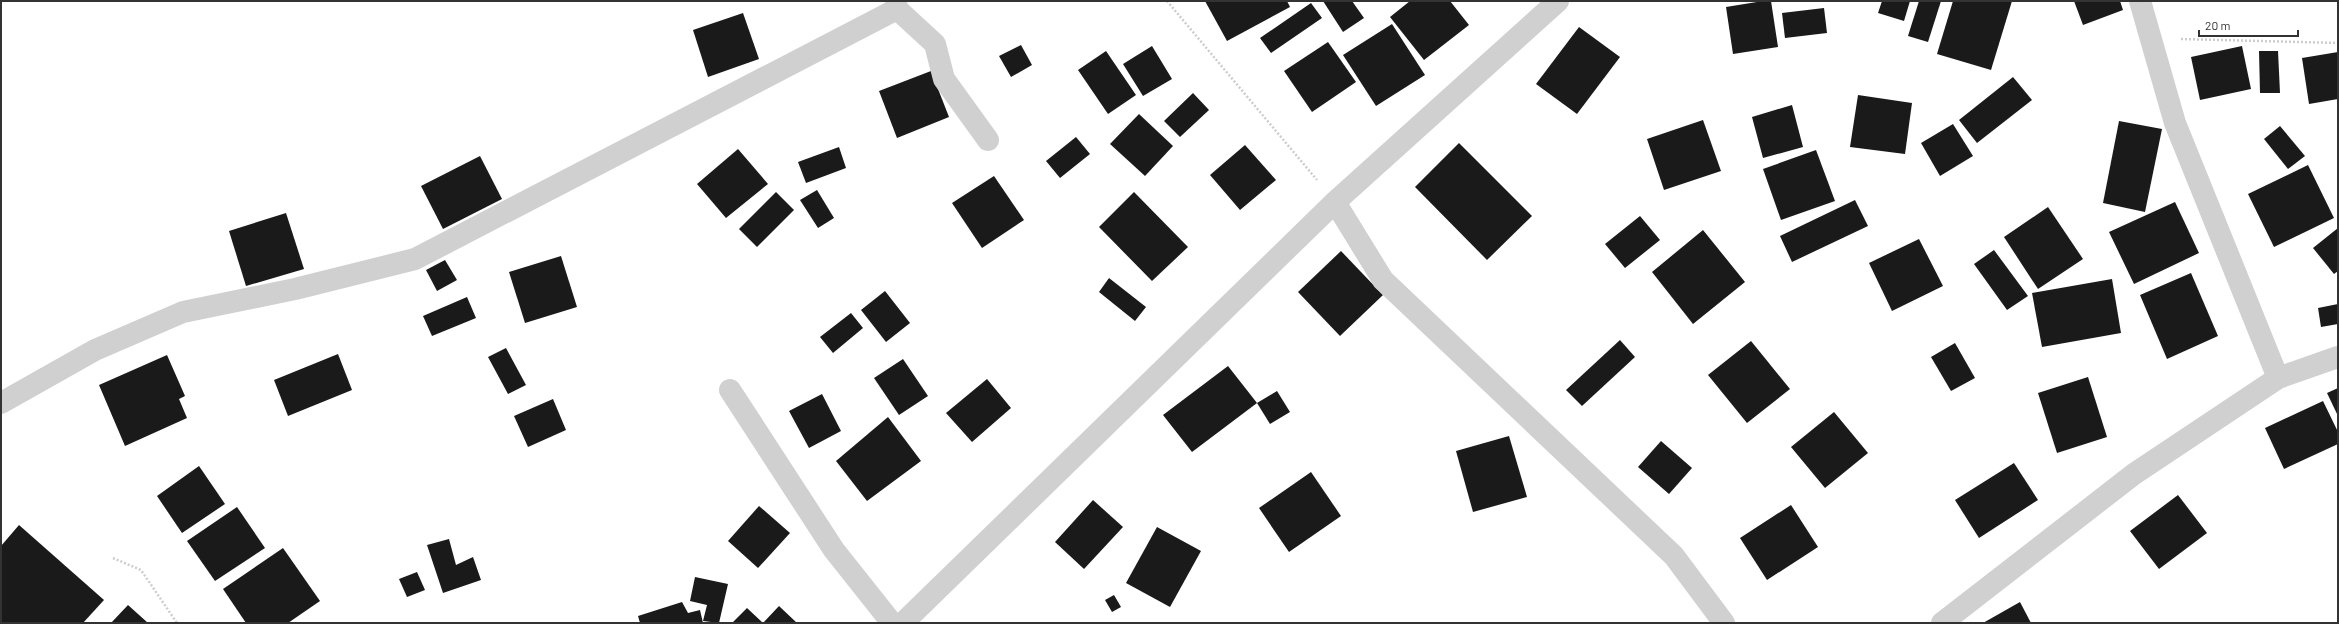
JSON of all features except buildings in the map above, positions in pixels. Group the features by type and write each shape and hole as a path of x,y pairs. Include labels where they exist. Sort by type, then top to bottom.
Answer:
{"street":[{"path":"903,623 1335,202 1558,1"},
{"path":"2140,1 2149,38 2175,123 2278,378"},
{"path":"1,403 95,350 183,312 295,289 415,259 896,5 935,44 944,79 988,140"},
{"path":"1335,202 1383,280 1674,556 1724,623"},
{"path":"1942,623 2134,474 2278,378 2338,357"},
{"path":"730,390 834,550 892,623"}],"path":[{"path":"1167,1 1335,202"},
{"path":"2149,38 2338,43"},
{"path":"113,558 141,570 177,623"}]}
